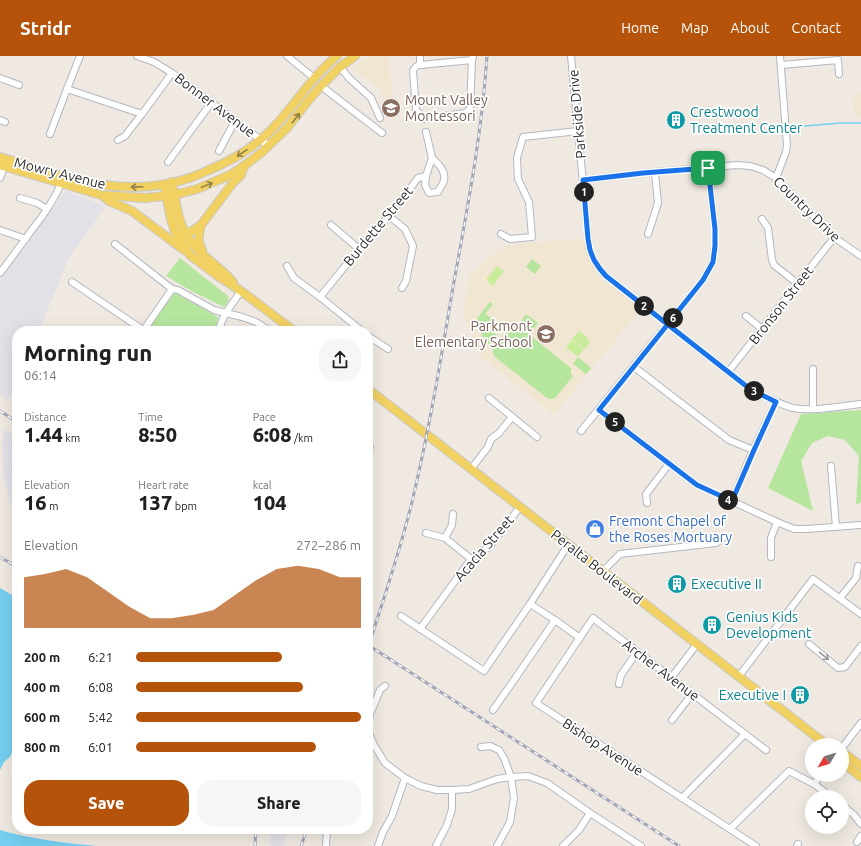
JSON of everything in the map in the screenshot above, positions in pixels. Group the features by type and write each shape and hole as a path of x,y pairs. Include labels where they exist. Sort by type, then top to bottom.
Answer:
{"main road":[{"name":"Mowry Avenue","path":"62,180 82,181 110,186 133,187 168,183 198,175 222,165 261,139 276,126 314,78 337,56"},
{"name":"Mowry Avenue","path":"3,162 62,180 101,195 135,198 170,195 204,187 230,175 269,146 287,128 321,86 340,67 355,56"},
{"name":"Mowry Avenue","path":"186,235 201,225 232,184 241,175 244,166"},
{"path":"168,183 171,219 180,240 190,255"},
{"path":"101,195 109,201 138,215 218,276 241,290 288,326"},
{"path":"170,195 186,235 191,242 241,290"},
{"path":"201,225 198,240 205,256"},
{"path":"176,232 186,235"},
{"name":"Peralta Boulevard","path":"373,393 818,738"},
{"path":"849,757 861,766"},
{"path":"849,768 861,777"}],"street":[{"path":"50,134 80,56"},
{"name":"Bonner Avenue","path":"137,56 154,62 172,73 269,146"},
{"path":"287,56 314,78"},
{"path":"420,56 420,65"},
{"name":"Parkside Drive","path":"571,56 588,239 590,250 600,269 606,276 750,389 776,402 796,408 813,409 861,404"},
{"path":"776,178 786,152 787,145 782,65 780,56"},
{"path":"472,58 470,109 466,112 424,119 416,110 413,71 415,68 418,65 472,58"},
{"path":"782,65 838,60 839,74"},
{"path":"340,67 349,78 371,98 380,118"},
{"path":"118,140 124,136 142,114 172,73"},
{"path":"0,78 19,85"},
{"path":"321,86 382,133"},
{"path":"67,89 142,114"},
{"path":"168,162 211,103"},
{"path":"220,151 235,121"},
{"path":"501,234 510,239 532,237 529,202 518,179 516,158 523,137 578,131"},
{"path":"426,132 432,158 438,163 444,173 444,182 438,192 429,193 425,185 426,176"},
{"name":"Burdette Street","path":"320,297 359,249 389,216 418,178 426,176 432,158"},
{"path":"0,178 3,162"},
{"name":"Country Drive","path":"583,180 736,165 750,166 763,170 776,178 835,238 861,256"},
{"path":"581,431 703,280 713,262 715,229 708,168"},
{"path":"648,234 658,203 655,173"},
{"path":"1,270 26,239 47,209 62,180"},
{"path":"20,198 37,203 47,209"},
{"path":"389,216 405,229 413,246 406,281 402,288"},
{"path":"762,219 768,228 774,265 798,284"},
{"path":"331,225 359,249"},
{"path":"0,230 26,239"},
{"name":"Bronson Street","path":"728,372 835,238"},
{"path":"114,244 172,289 178,290 214,310 225,314 242,317 262,326"},
{"path":"287,266 294,278 356,326"},
{"path":"72,282 137,326"},
{"path":"146,326 172,289"},
{"path":"220,326 225,314 241,290"},
{"path":"746,316 762,329"},
{"path":"373,341 388,349"},
{"path":"634,367 723,436 754,450"},
{"path":"813,369 813,409"},
{"path":"489,398 537,437"},
{"path":"732,501 776,402"},
{"path":"599,410 697,485 777,522 794,529 861,525"},
{"path":"471,469 488,447 491,439 499,433 512,417"},
{"path":"647,503 646,494 669,464"},
{"path":"831,466 836,527"},
{"name":"Acacia Street","path":"420,629 471,559 489,547 520,506"},
{"path":"445,538 452,525 453,514"},
{"path":"771,557 770,538 777,522"},
{"path":"426,533 445,538 471,559"},
{"path":"603,572 620,554 716,543 724,537"},
{"path":"401,616 484,671 568,545"},
{"path":"840,598 856,578 858,566"},
{"path":"739,676 813,579 861,614"},
{"path":"530,604 580,638"},
{"name":"Bishop Avenue","path":"593,618 536,703 756,846"},
{"name":"Archer Avenue","path":"593,618 766,750"},
{"path":"493,710 555,620"},
{"path":"671,678 697,644"},
{"path":"809,644 838,668 845,667 861,646"},
{"path":"619,684 621,675 637,652"},
{"path":"373,707 380,690 385,686"},
{"path":"672,720 692,694"},
{"path":"849,739 861,723"},
{"path":"682,798 745,734"},
{"path":"481,746 490,746 499,750 512,777 514,798 510,822 497,846"},
{"path":"373,749 385,763 405,778 421,786 437,790 469,789 497,779 528,776 547,783 638,845"},
{"path":"730,829 789,771 814,784 822,790"},
{"path":"378,846 383,832 392,816 405,778"},
{"path":"436,846 447,825 452,810 452,790"},
{"path":"849,811 861,824"},
{"path":"563,846 579,830 590,813"},
{"path":"326,846 327,834"}],"shaded area":[{"name":"Mount Valley Montessori","path":"370,56 389,56 395,126 381,90 352,68"},
{"path":"861,91 861,117 854,116 853,98"},
{"path":"65,191 106,206 69,257 41,326 12,326 12,392 8,400 0,395 0,280"},
{"name":"Parkmont Elementary School","path":"584,238 589,260 596,271 608,283 641,309 554,415 480,356 463,312 470,275 502,247 508,245"},
{"path":"4,429 12,434 12,506 5,482 2,446"},
{"path":"269,834 287,834 283,846 271,846"}],"green space":[{"path":"180,258 228,296 228,301 224,307 193,292 166,276"},
{"path":"532,259 541,266 535,274 526,267"},
{"path":"497,266 504,271 493,286 486,280"},
{"path":"175,293 218,317 216,326 150,326"},
{"path":"490,302 493,304 485,314 492,319 486,327 498,336 491,345 485,341 476,321"},
{"path":"526,314 538,323 533,330 521,321"},
{"path":"518,326 571,368 571,373 573,376 556,397 551,399 547,398 495,357 493,352 494,348 511,327 514,328"},
{"path":"579,331 588,338 587,339 590,342 585,349 572,339"},
{"path":"572,340 584,349 578,357 566,347"},
{"path":"578,357 591,368 586,374 573,364"},
{"path":"861,410 861,502 856,505 859,456 845,440 828,436 812,443 801,461 813,511 768,488 801,414"}],"water":[{"path":"0,588 12,595 12,752 0,770"},
{"path":"0,830 12,834 72,844 97,846 0,846"}],"waterway":[{"path":"793,127 861,123"}],"railway":[{"path":"373,632 402,539 424,449 464,229 482,114 487,56"},
{"path":"0,411 12,419"},
{"path":"0,557 12,564"},
{"path":"373,648 679,846"},
{"path":"255,846 256,834"},
{"path":"301,846 305,834"}],"place":[{"name":"Mount Valley Montessori","path":"391,108"},
{"name":"Crestwood Treatment Center","path":"676,120"},
{"name":"Parkmont Elementary School","path":"546,334"},
{"name":"Fremont Chapel of the Roses Mortuary","path":"595,529"},
{"name":"Executive II","path":"677,584"},
{"name":"Genius Kids Development","path":"712,625"},
{"name":"Executive I","path":"800,695"}],"route":[{"path":"708,168 643,173 583,180 589,247 594,260 606,276 668,324 750,389 776,402 732,501 697,485 599,410 634,367 668,324 671,320 703,280 713,262 715,229 708,168"}]}
